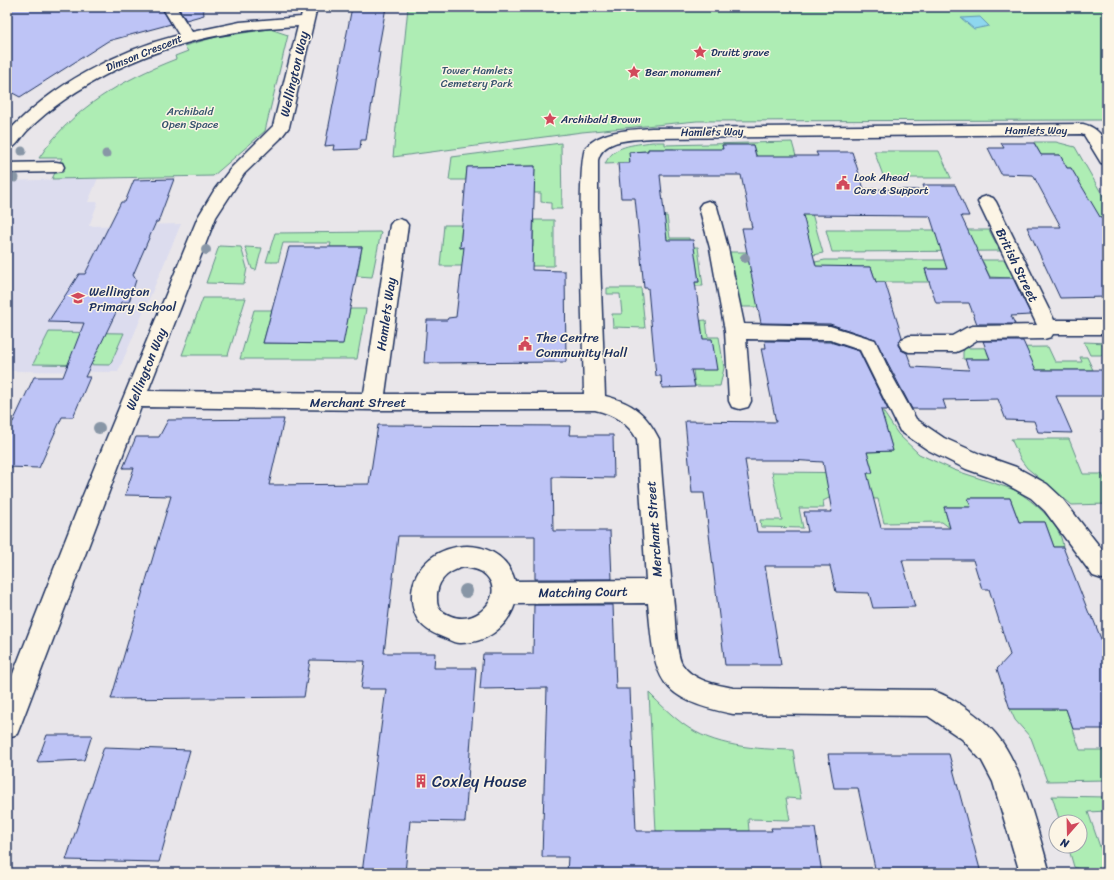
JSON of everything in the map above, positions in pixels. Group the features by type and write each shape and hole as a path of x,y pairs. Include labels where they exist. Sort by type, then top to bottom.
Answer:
{"street":[{"path":"169,7 187,36"},
{"name":"Dimson Crescent","path":"7,144 23,126 47,105 79,83 125,60 187,36 308,14"},
{"name":"Wellington Way","path":"7,724 92,500 207,217 234,175 250,156 273,137 281,127 308,14"},
{"name":"Hamlets Way","path":"595,402 589,206 590,160 592,151 602,143 620,136 660,133 824,130 1083,129 1088,130 1107,159"},
{"path":"7,168 56,167"},
{"name":"British Street","path":"987,202 1048,327"},
{"path":"708,207 719,248 735,331 740,401"},
{"name":"Hamlets Way","path":"374,402 399,225"},
{"path":"909,344 956,344 973,333 1044,332 1048,327 1107,326"},
{"path":"735,331 830,333 868,345 879,370 908,425 936,444 974,462 1008,474 1039,491 1053,504 1105,572"},
{"name":"Merchant Street","path":"134,399 374,402 595,402 609,404 628,414 643,429 648,439 663,636 671,670 686,685 706,696 734,701 932,703 972,729 992,751 1006,777 1035,873"},
{"name":"Matching Court","path":"506,593 659,591"}],"shaded area":[{"name":"Wellington Primary School","path":"98,178 88,202 98,202 89,226 181,224 118,372 7,371 7,181"}],"green space":[{"name":"Tower Hamlets Cemetery Park","path":"408,7 1107,7 1107,120 697,121 582,132 393,157"},
{"name":"Archibald Open Space","path":"270,29 288,35 265,131 213,176 52,179 62,158 39,158 52,140 67,124 100,98 136,76 176,59 175,56 188,51 184,46 216,37"},
{"path":"665,142 665,145 792,142 823,253 790,260 753,145 722,145 723,149 676,159 674,149 648,149 648,151 630,152 630,163 605,164 618,149 631,145"},
{"path":"1034,142 1056,142 1075,147 1107,203 1107,217 1099,217 1064,184 1080,184 1071,168 1067,168 1060,155 1041,155"},
{"path":"561,143 562,209 551,209 551,203 541,202 541,193 534,193 535,166 467,167 466,180 449,180 452,157"},
{"path":"874,151 939,151 951,178 884,178"},
{"path":"664,216 667,216 670,238 689,238 690,247 698,247 703,286 690,286 695,321 682,321 677,282 699,282 695,256 667,240"},
{"path":"534,220 554,220 554,266 440,266 444,225 462,225 460,248 533,247"},
{"path":"826,230 989,230 1000,251 832,252"},
{"path":"381,232 372,277 357,276 362,247 330,247 331,243 283,243 278,262 266,262 275,233"},
{"path":"219,246 241,247 247,268 244,284 206,283"},
{"path":"245,247 262,248 256,270 252,269"},
{"path":"725,252 751,252 761,307 734,307"},
{"path":"825,260 1006,260 1023,294 1017,294 1010,278 990,277 983,262 945,263 947,269 925,269 929,282 876,282 871,267 791,267"},
{"path":"607,288 641,288 645,328 613,327 612,314 622,314 620,294 607,294"},
{"path":"203,298 246,298 228,355 182,355"},
{"path":"350,309 366,309 357,359 240,359 254,310 272,310 263,343 342,344"},
{"path":"706,320 708,337 719,337 724,368 720,386 695,386 693,370 703,339 701,321 695,321"},
{"path":"49,332 124,333 110,365 33,364"},
{"path":"825,340 829,340 839,345 898,434 919,454 954,470 1015,490 1038,507 1052,522 1061,538 1063,547 1054,547 1045,522 1019,522 1010,498 968,498 971,507 944,507 950,528 942,522 884,523 878,499 829,498 823,501 824,508 799,508 803,528 761,527 760,520 782,520 772,472 873,473 867,452 893,451 883,417 873,417 830,359"},
{"path":"1084,342 1107,343 1107,355 1090,355"},
{"path":"1048,347 1055,362 1082,362 1080,357 1087,357 1093,370 1036,370 987,352 990,359 963,359 963,352 965,348"},
{"path":"1011,439 1069,439 1083,474 1102,474 1107,486 1107,504 1072,505 1027,468 1021,460"},
{"path":"649,693 683,724 708,738 750,747 793,750 801,799 786,798 790,820 748,819 749,831 656,831"},
{"path":"1010,709 1066,709 1080,750 1107,750 1107,780 1047,781 1031,738 1015,720"},
{"path":"1052,796 1107,797 1107,811 1088,812 1107,867 1107,873 1089,873 1074,867 1070,854 1088,854 1088,814 1058,814"}],"water":[{"path":"980,17 989,26 974,29 961,18"}],"building":[{"path":"7,7 161,7 171,24 108,41 20,97 7,90"},
{"path":"178,7 203,7 204,15 186,20"},
{"path":"352,7 386,7 378,52 380,52 366,140 361,140 360,149 333,150 334,145 325,146"},
{"path":"1001,143 1034,143 1041,155 1060,155 1067,168 1071,168 1100,217 1107,217 1107,297 1060,298 1027,227 1061,227 1033,175 1001,174 988,148 1004,148"},
{"path":"722,145 753,145 756,156 818,156 816,152 852,152 864,189 925,190 923,185 955,185 969,216 961,216 990,278 1013,278 1031,315 1011,316 1015,324 977,324 969,303 936,303 925,269 947,269 930,216 803,215 816,266 871,267 876,282 885,282 902,337 898,345 901,350 907,353 912,367 969,370 965,359 990,359 983,341 1023,341 1036,370 1107,370 1107,396 1056,396 1072,433 1038,432 1034,421 1006,420 998,399 943,400 946,409 912,409 875,339 830,324 761,323 742,228 752,228 741,175 660,175 667,240 693,240 699,282 695,282 703,339 712,339 717,370 691,370 695,387 662,388 661,376 656,376 648,288 644,288 635,198 621,198 618,163 630,163 629,152 648,151 648,149 723,149"},
{"path":"535,166 532,270 565,271 566,362 424,363 427,320 447,320 448,318 456,317 464,247 460,248 467,167"},
{"path":"174,179 158,222 156,222 133,275 136,280 129,302 121,302 85,377 90,377 73,417 62,417 39,468 7,467 7,422 13,422 34,377 63,377 84,323 48,322 79,274 85,274 121,202 125,202 134,180"},
{"path":"289,247 362,247 343,344 263,343"},
{"path":"765,341 830,342 859,351 888,410 881,410 893,451 867,452 873,473 867,473 881,528 950,528 944,507 971,507 968,498 1010,498 1019,522 1045,522 1054,547 1063,547 1090,616 1092,616 1103,644 1107,644 1107,729 1073,729 1066,709 1010,709 997,669 1010,655 989,589 982,589 973,560 902,560 915,607 873,608 869,593 836,592 830,566 765,566 781,665 725,665 704,493 692,493 685,421 776,422 761,348 766,348","holes":["745,460 823,462 832,512 804,512 808,532 757,532"]},
{"path":"284,419 269,485 369,484 378,425 570,426 569,435 613,435 614,478 552,477 553,531 610,531 612,579 535,579 535,536 398,536 384,653 435,653 434,668 476,668 465,822 410,821 405,873 362,873 386,689 361,689 365,661 310,660 304,697 111,699 171,496 125,495 134,468 123,468 136,437 159,437 168,420"},
{"path":"534,605 613,605 616,689 630,689 636,831 772,831 771,828 815,828 822,873 567,873 568,857 542,857 547,688 480,689 483,654 533,654"},
{"path":"47,735 92,735 84,760 37,762"},
{"path":"104,747 190,750 159,862 66,860"},
{"path":"828,754 949,754 981,873 876,873 858,788 834,788"}],"place":[{"name":"Druitt grave","path":"700,52"},
{"name":"Bear monument","path":"634,72"},
{"name":"Archibald Brown","path":"550,119"},
{"name":"Look Ahead Care & Support","path":"843,183"},
{"name":"Wellington Primary School","path":"78,298"},
{"name":"The Centre Community Hall","path":"525,344"},
{"name":"Coxley House","path":"421,781"}]}
